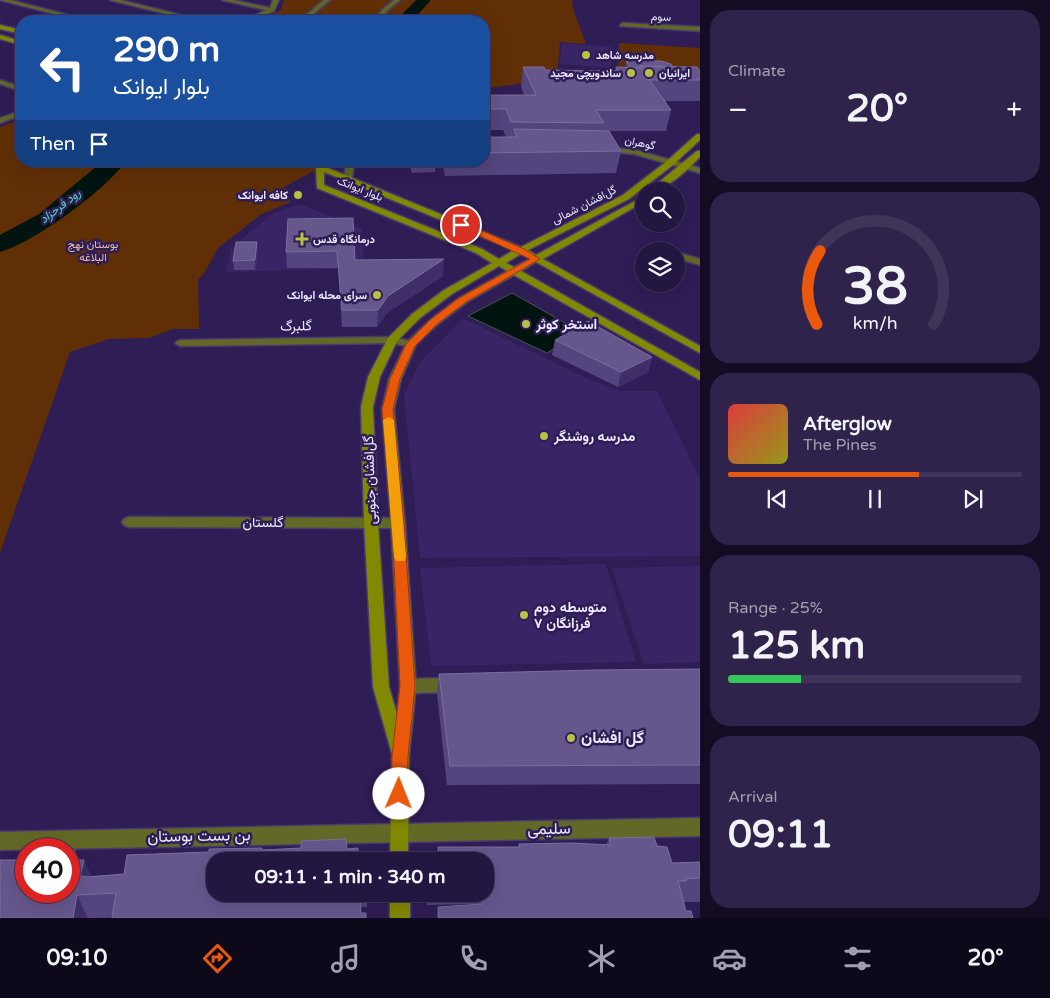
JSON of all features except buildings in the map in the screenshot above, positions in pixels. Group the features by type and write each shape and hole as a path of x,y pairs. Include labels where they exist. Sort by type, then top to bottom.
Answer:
{"main road":[{"path":"0,26 15,30"},
{"path":"0,38 15,42"},
{"name":"گل‌افشان شمالی","path":"501,262 626,196 700,136"},
{"path":"664,182 700,153"},
{"name":"بلوار ایوانک","path":"700,350 521,250 320,168 320,186 453,240 501,262 700,377"},
{"name":"گل‌افشان شمالی","path":"515,270 635,203"},
{"name":"گل‌افشان جنوبی","path":"400,756 381,687 371,522 367,407 374,377 392,340 416,316 448,292 501,262"},
{"name":"گل‌افشان جنوبی","path":"399,852 400,756 408,686 398,523 388,409 395,379 411,344 434,322 463,300 515,270"},
{"path":"400,902 400,918"}],"street":[{"path":"1,0 63,15"},
{"path":"113,0 177,15"},
{"path":"225,0 272,10"},
{"path":"261,15 272,10 276,0"},
{"path":"309,15 328,0"},
{"path":"381,15 397,0"},
{"name":"سوم","path":"622,25 700,29"},
{"path":"0,82 15,87"},
{"path":"0,121 15,115"},
{"name":"گوهران","path":"592,149 636,152 700,171"},
{"path":"348,180 349,167"},
{"path":"685,258 700,262"},
{"name":"گلبرگ","path":"180,343 392,340 411,344"},
{"name":"گلستان","path":"129,522 398,523"},
{"path":"408,686 466,684"},
{"name":"سلیمی","path":"398,832 700,827"},
{"name":"بن بست بوستان","path":"0,841 398,832"}],"shaded area":[{"name":"مدرسه شاهد","path":"562,43 612,47 611,68 559,64"},
{"name":"درمانگاه قدس","path":"300,204 362,229 364,268 226,272 231,248 272,214"},
{"name":"استخر کوثر","path":"512,293 581,332 547,353 468,316"},
{"name":"مدرسه روشنگر","path":"463,318 590,380 619,391 657,391 700,479 700,556 420,558 404,394 421,361"},
{"name":"متوسطه دوم فرزانگان ۷","path":"606,564 636,662 431,666 420,568"},
{"path":"700,566 700,662 644,664 612,568"}],"green space":[{"path":"284,0 572,0 573,9 586,44 560,42 557,78 490,88 490,15 271,15 281,10"},
{"path":"619,43 700,48 700,74 618,68"},
{"name":"بوستان نهج البلاغه","path":"15,121 15,167 322,167 284,187 290,202 260,215 218,248 205,272 198,280 199,329 173,329 149,338 109,339 70,352 0,553 0,127"}],"waterway":[{"name":"رود فرحزاد","path":"410,15 424,0"},
{"name":"رود فرحزاد","path":"0,245 47,219 109,167"}],"slow traffic":[{"path":"389,420 400,557"}],"place":[{"name":"مدرسه شاهد","path":"586,55"},
{"name":"ساندویچی مجید","path":"631,73"},
{"name":"ایرانیان","path":"649,73"},
{"name":"کافه ایوانک","path":"298,195"},
{"name":"درمانگاه قدس","path":"302,239"},
{"name":"سرای محله ایوانک","path":"377,295"},
{"name":"استخر کوثر","path":"526,324"},
{"name":"مدرسه روشنگر","path":"544,436"},
{"name":"متوسطه دوم فرزانگان ۷","path":"524,615"},
{"name":"گل افشان","path":"571,738"}],"route":[{"path":"399,794 400,756 408,686 398,523 388,409 395,379 411,344 434,322 463,300 536,259 521,250 461,225"}]}
